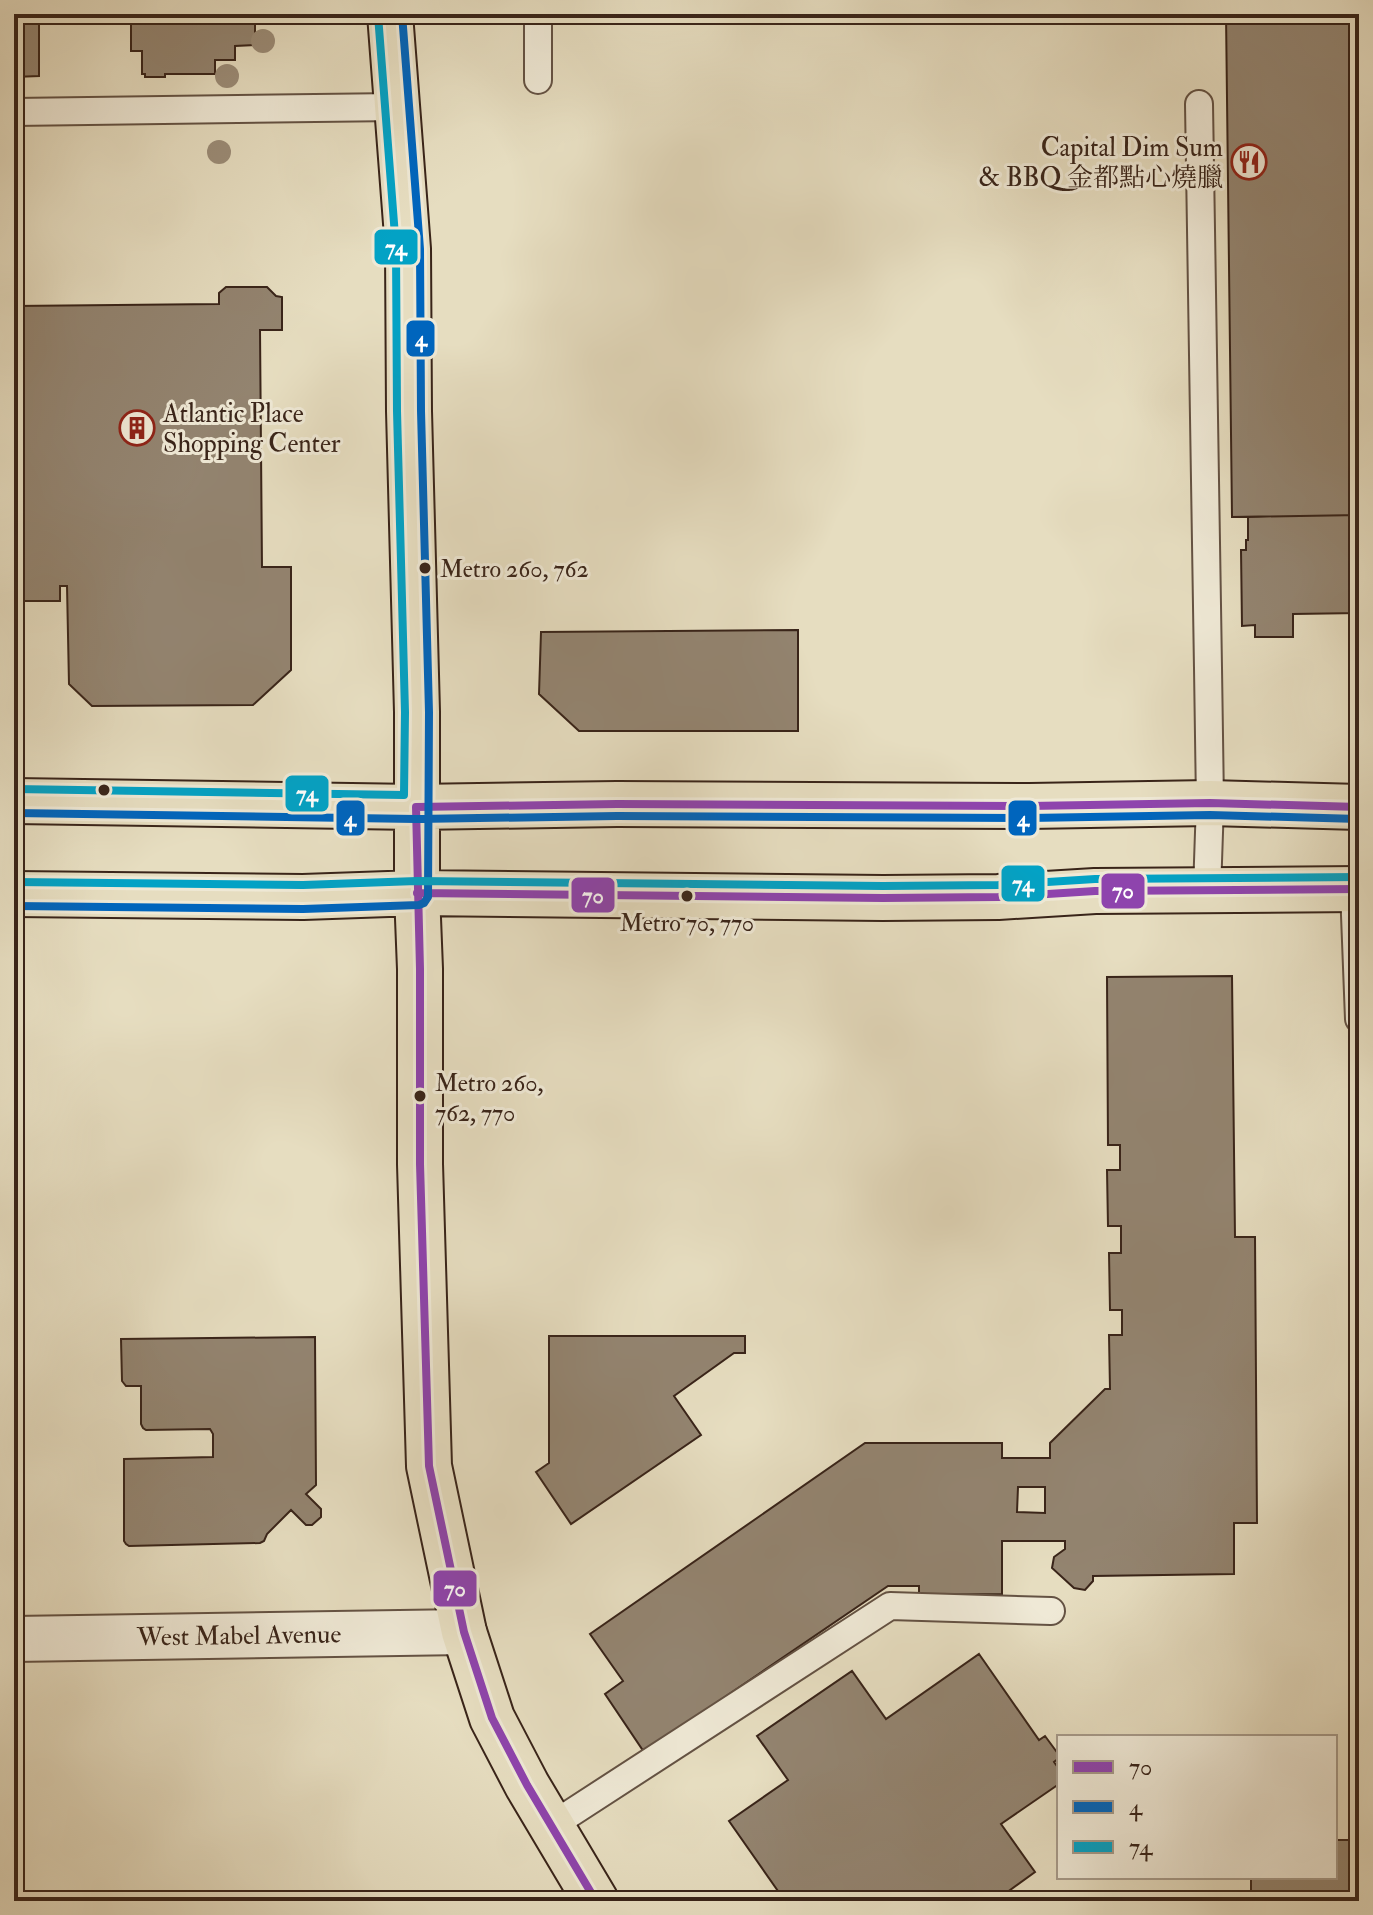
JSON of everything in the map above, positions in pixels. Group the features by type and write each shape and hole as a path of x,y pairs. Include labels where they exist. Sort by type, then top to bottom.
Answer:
{"main road":[{"path":"390,14 408,249 417,712 420,1164 429,1466 464,1632 492,1718 527,1785 596,1901"},
{"path":"14,801 416,807 1210,803 1359,807"},
{"path":"14,894 303,897 417,893 883,898 998,897 1095,891 1356,889"}],"street":[{"name":"West Mabel Avenue","path":"14,1639 464,1632"}],"lane":[{"path":"538,14 538,80"},
{"path":"1199,104 1210,803 1207,891"},
{"path":"14,112 397,107"},
{"path":"1356,889 1359,1019"},
{"path":"551,1826 890,1606 1051,1611"}],"building":[{"path":"14,14 39,14 39,76 14,77"},
{"path":"131,14 255,14 255,45 235,46 235,60 215,60 215,74 145,77 142,74 142,51 131,51"},
{"path":"565,14 969,14 969,17 565,20"},
{"path":"1226,14 1359,14 1359,515 1232,517"},
{"name":"Atlantic Place Shopping Center","path":"226,287 267,287 276,296 282,297 282,330 260,330 262,567 291,567 291,670 253,705 92,706 69,684 67,586 60,586 60,601 14,601 14,306 219,304 219,293"},
{"path":"1359,515 1359,613 1293,614 1293,637 1255,637 1255,625 1242,626 1241,550 1246,550 1248,517"},
{"path":"798,630 798,731 579,731 539,694 541,632"},
{"path":"1232,976 1235,1237 1255,1237 1257,1523 1234,1523 1234,1574 1093,1576 1093,1581 1085,1590 1074,1588 1052,1568 1054,1557 1065,1549 1065,1541 1002,1541 1002,1594 919,1595 919,1586 888,1586 644,1752 605,1694 623,1681 590,1634 865,1443 1002,1443 1002,1458 1050,1458 1050,1443 1105,1389 1110,1389 1109,1335 1122,1335 1122,1310 1110,1310 1109,1253 1121,1253 1121,1226 1108,1226 1107,1170 1120,1170 1120,1145 1108,1145 1107,977","holes":["1018,1487 1045,1487 1045,1513 1017,1512"]},
{"path":"549,1336 745,1336 745,1353 734,1353 674,1396 701,1435 571,1524 536,1472 549,1463"},
{"path":"315,1337 316,1485 306,1494 321,1509 321,1517 312,1525 306,1525 291,1510 260,1543 126,1544 124,1459 213,1457 213,1434 210,1429 143,1428 141,1386 126,1386 122,1381 121,1339"},
{"path":"979,1654 1039,1740 1045,1736 1057,1752 1054,1762 1057,1766 1057,1785 1001,1824 1035,1872 995,1901 785,1901 729,1821 788,1780 757,1736 852,1671 886,1719"},
{"path":"1337,1840 1359,1840 1359,1901 1251,1901 1251,1879 1337,1879"}],"transit line":[{"name":"4","path":"14,906 303,909 419,905 428,897 429,712 420,249 402,14"},
{"name":"74","path":"14,789 404,795 396,249 378,15"},
{"name":"70","path":"596,1901 527,1785 492,1718 464,1632 429,1466 420,1164 416,807 1210,803 1359,807"},
{"name":"4","path":"14,813 416,819 1210,815 1359,819"},
{"name":"74","path":"14,882 303,885 417,881 883,886 998,885 1095,879 1359,877"},
{"name":"70","path":"417,893 883,898 998,897 1095,891 1359,889"}],"place":[{"name":"Capital Dim Sum & BBQ 金都點心燒臘","path":"1249,162"},
{"name":"Atlantic Place Shopping Center","path":"137,428"},
{"name":"Metro 260, 762","path":"425,568"},
{"name":"Metro 70, 770","path":"687,896"},
{"name":"Metro 260, 762, 770","path":"420,1096"}]}
